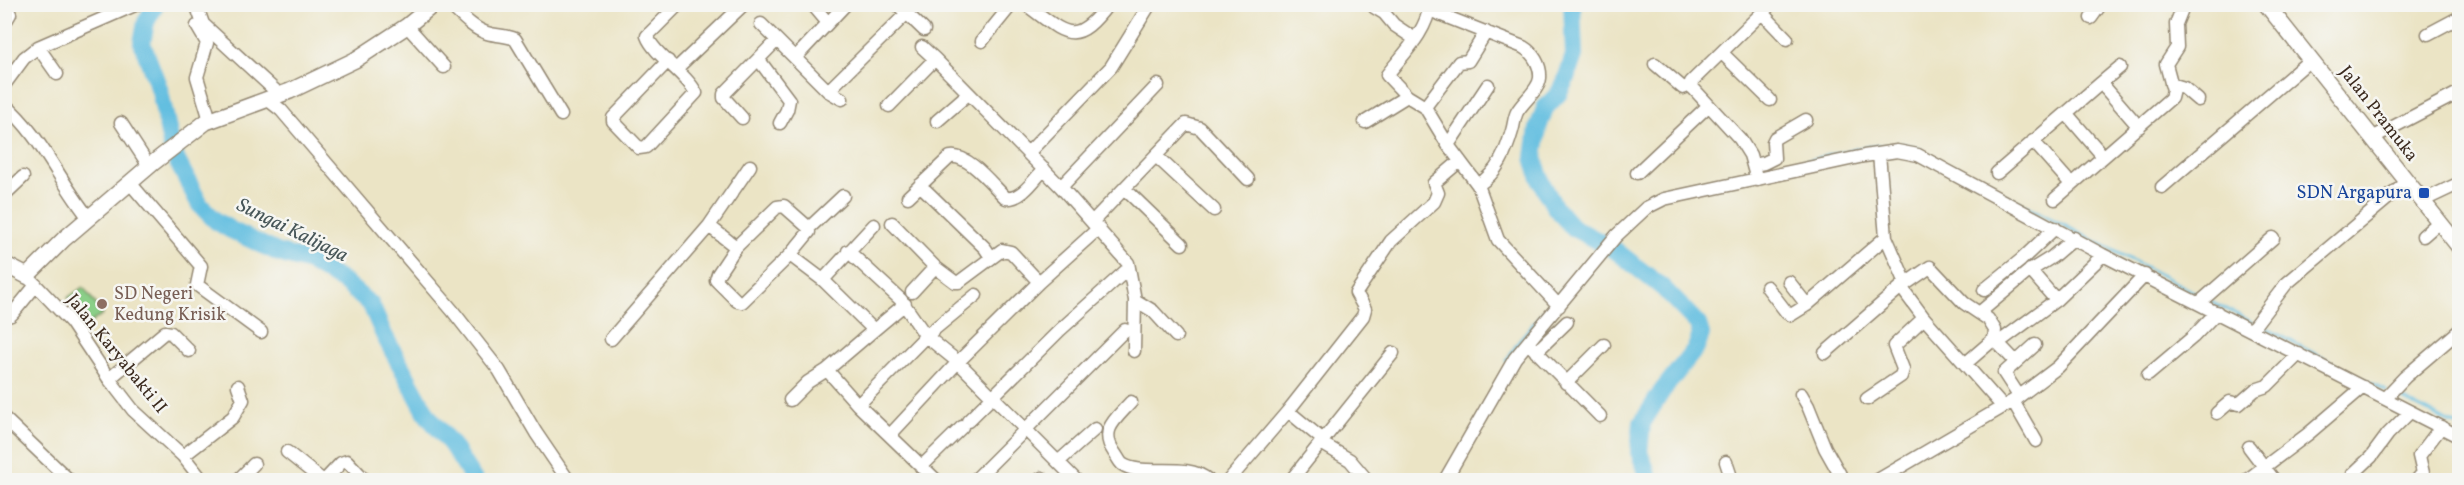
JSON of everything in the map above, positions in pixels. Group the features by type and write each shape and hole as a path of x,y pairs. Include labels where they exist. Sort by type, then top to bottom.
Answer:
{"street":[{"path":"4,24 10,14 5,4"},
{"path":"188,4 194,22 207,43 197,77 206,122"},
{"path":"196,4 202,24 273,97 281,110 459,318 500,370 536,433 568,480"},
{"path":"4,311 11,315 13,313 32,280 89,218 151,164 206,122 273,97 355,60 407,26 434,4"},
{"path":"449,4 486,33 503,34 515,39 561,115"},
{"path":"679,4 647,36 649,42 672,65 693,87 696,93 646,147 639,148 613,121 613,118 672,65 744,4"},
{"path":"812,4 828,23"},
{"path":"795,58 846,4"},
{"path":"897,4 924,30"},
{"path":"982,40 1012,4"},
{"path":"1025,4 1061,30 1080,33 1089,27 1108,4"},
{"path":"2091,18 2102,4"},
{"path":"2055,199 2173,95 2166,61 2177,47 2175,24 2184,4"},
{"name":"Jalan Pramuka","path":"2266,4 2460,248"},
{"path":"1028,153 1111,67 1146,6"},
{"path":"4,85 24,58 38,47 132,7"},
{"path":"1374,7 1384,13 1394,25 1415,39"},
{"path":"1478,184 1492,174 1500,163 1508,146 1516,114 1538,86 1541,75 1537,62 1529,51 1429,7 1424,25 1387,75 1407,96 1425,108 1448,145 1478,184 1498,240 1556,303"},
{"path":"1691,85 1693,79 1767,9 1787,39"},
{"path":"828,91 906,14"},
{"path":"2428,34 2458,21"},
{"path":"761,24 828,91 842,99"},
{"path":"407,26 444,67"},
{"path":"1425,108 1459,62 1468,61 1486,32"},
{"path":"742,118 724,98 724,94 777,40"},
{"path":"38,47 57,74"},
{"path":"922,47 1044,169 1125,258 1135,300 1134,351"},
{"path":"1722,53 1770,100"},
{"path":"889,106 935,59"},
{"path":"759,60 788,94 787,110 780,123"},
{"path":"2162,187 2310,60"},
{"path":"1655,64 1683,88 1691,85"},
{"path":"1997,173 2120,67"},
{"path":"2101,83 2139,127"},
{"path":"2171,84 2184,88 2198,99"},
{"path":"1061,187 1158,85"},
{"path":"1448,145 1488,85"},
{"path":"1691,85 1740,139 1755,172"},
{"path":"2372,138 2460,92"},
{"path":"937,121 968,94"},
{"path":"1365,122 1407,96"},
{"path":"4,104 32,132 89,218"},
{"path":"1637,173 1708,106"},
{"path":"2066,112 2103,156"},
{"path":"1755,172 1772,160 1775,154 1773,142 1775,138 1806,120"},
{"path":"122,123 151,164"},
{"path":"890,435 958,362 1096,225 1125,189 1186,124 1200,128 1248,179"},
{"path":"2033,141 2071,184"},
{"path":"1532,347 1556,303 1616,236 1656,201 1755,172 1904,152 1918,155 2103,255 2460,437"},
{"path":"1879,154 1886,237 1904,285 1924,318 1965,364 2012,401"},
{"path":"908,197 950,157 955,156 966,160 1009,199 1022,193 1044,169"},
{"path":"1156,156 1214,210"},
{"path":"1229,480 1364,316 1365,309 1356,294 1388,245 1437,199 1438,194 1434,183 1461,161"},
{"path":"611,339 709,226 750,166"},
{"path":"6,190 23,177"},
{"path":"2251,330 2286,284 2407,182"},
{"path":"130,183 201,266 197,285 261,332"},
{"path":"2422,201 2460,183"},
{"path":"920,185 988,251 991,257"},
{"path":"1125,189 1182,244"},
{"path":"809,228 780,205 736,247 716,280 737,301 742,302 790,255 809,232 809,228 843,195"},
{"path":"2423,236 2439,222"},
{"path":"892,223 950,280 960,282 1002,250 1011,252 1039,282"},
{"path":"823,280 874,225"},
{"path":"709,226 736,247"},
{"path":"1984,290 2055,228"},
{"path":"1767,287 1789,314 1807,305 1886,237"},
{"path":"1979,313 2074,238"},
{"path":"2199,303 2273,238"},
{"path":"848,251 905,304 926,336 958,362 1076,480"},
{"path":"790,255 823,280 874,330"},
{"path":"1965,364 2056,300 2103,255"},
{"path":"4,264 32,280"},
{"path":"912,292 935,267"},
{"path":"1825,353 1904,285 1930,267 1964,303 1994,327 1996,341 2016,362"},
{"path":"921,467 1060,330 1129,268"},
{"path":"2031,270 2056,300"},
{"path":"1878,480 1899,476 2012,401 2058,367 2145,275"},
{"name":"Jalan Karyabakti II","path":"32,280 71,322 133,410 183,456 202,480"},
{"path":"1790,282 1807,305"},
{"path":"858,405 926,336 976,295"},
{"path":"1135,300 1153,311 1176,336"},
{"path":"790,400 808,382 827,370 905,304"},
{"path":"2148,375 2193,338 2217,312"},
{"path":"1867,399 1901,376 1903,369 1894,346 1924,318"},
{"path":"1445,480 1515,358 1568,322"},
{"path":"975,480 1125,330"},
{"path":"2385,398 2405,377 2460,330"},
{"path":"109,379 165,332 171,333 189,351"},
{"path":"1566,382 1604,345"},
{"path":"2035,345 2004,373 2012,401 2036,441"},
{"path":"1532,347 1600,416"},
{"path":"1292,479 1393,353"},
{"path":"2217,413 2230,402 2239,405 2255,390 2266,386 2299,354"},
{"path":"827,370 858,405 936,480"},
{"path":"183,456 233,417 243,400 238,386"},
{"path":"2247,480 2265,468 2363,387"},
{"path":"1801,394 1825,448 1843,480"},
{"path":"1131,402 1113,423 1107,436 1107,442 1122,463 1133,468 1165,475 1188,472 1208,480"},
{"path":"1288,411 1322,442 1350,460 1367,480"},
{"path":"2353,474 2410,412"},
{"path":"4,418 68,480"},
{"path":"2417,480 2423,473 2420,454 2441,428"},
{"path":"1058,462 1095,429"},
{"path":"2249,447 2274,480"},
{"path":"286,453 323,480 341,463 347,461 364,479"},
{"path":"1726,462 1732,480"},
{"path":"238,480 254,464"},
{"path":"1303,465 1313,473"}],"green space":[{"path":"83,287 103,314 87,325 68,298"}],"waterway":[{"name":"Sungai Kalijaga","path":"156,4 146,22 142,43 160,91 173,153 200,205 216,221 231,230 279,253 310,262 344,282 371,305 384,335 428,416 451,444 474,480"},
{"name":"Sungai Kalijaga","path":"155,8 162,4"},
{"path":"1572,4 1574,55 1559,93 1545,108 1538,128 1534,157 1541,182 1554,206 1572,227 1615,250 1663,288 1698,324 1701,334 1696,348 1662,391 1642,423 1639,452 1650,480"},
{"path":"1758,172 1865,147 1904,144 1921,150"},
{"path":"1643,203 1662,192 1752,173"},
{"path":"1993,189 2198,294"},
{"path":"1556,297 1570,282"},
{"path":"2209,300 2252,322"},
{"path":"1506,361 1521,338 1552,302"},
{"path":"2260,325 2386,391"},
{"path":"2394,395 2460,427"}],"place":[{"name":"SDN Argapura","path":"2424,193"},
{"name":"SD Negeri Kedung Krisik","path":"102,304"}]}
